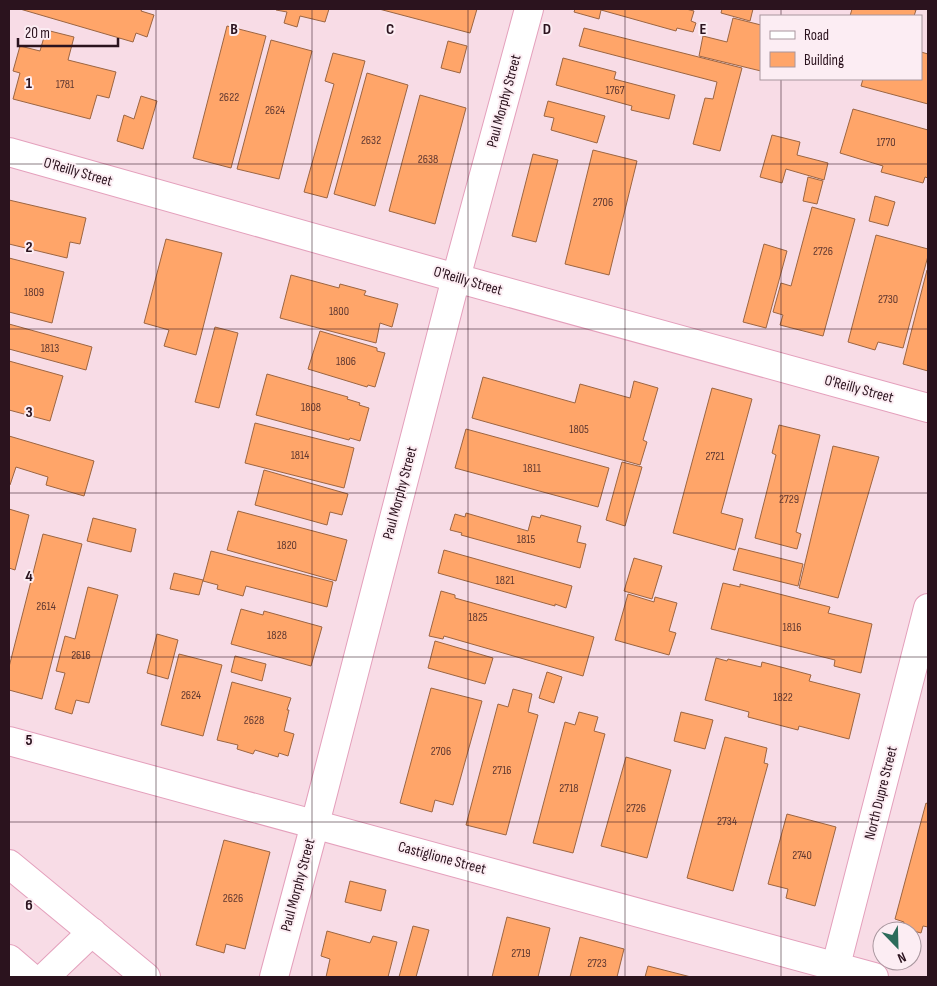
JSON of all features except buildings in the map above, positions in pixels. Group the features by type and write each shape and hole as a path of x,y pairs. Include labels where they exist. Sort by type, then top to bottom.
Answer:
{"street":[{"name":"Paul Morphy Street","path":"274,977 456,278 529,9"},
{"name":"O'Reilly Street","path":"9,152 928,408"},
{"name":"North Dupre Street","path":"835,972 928,608"},
{"name":"Castiglione Street","path":"9,740 315,824 835,972 874,977"},
{"path":"9,864 146,977"},
{"path":"45,977 92,932"},
{"path":"9,959 30,977"}]}
